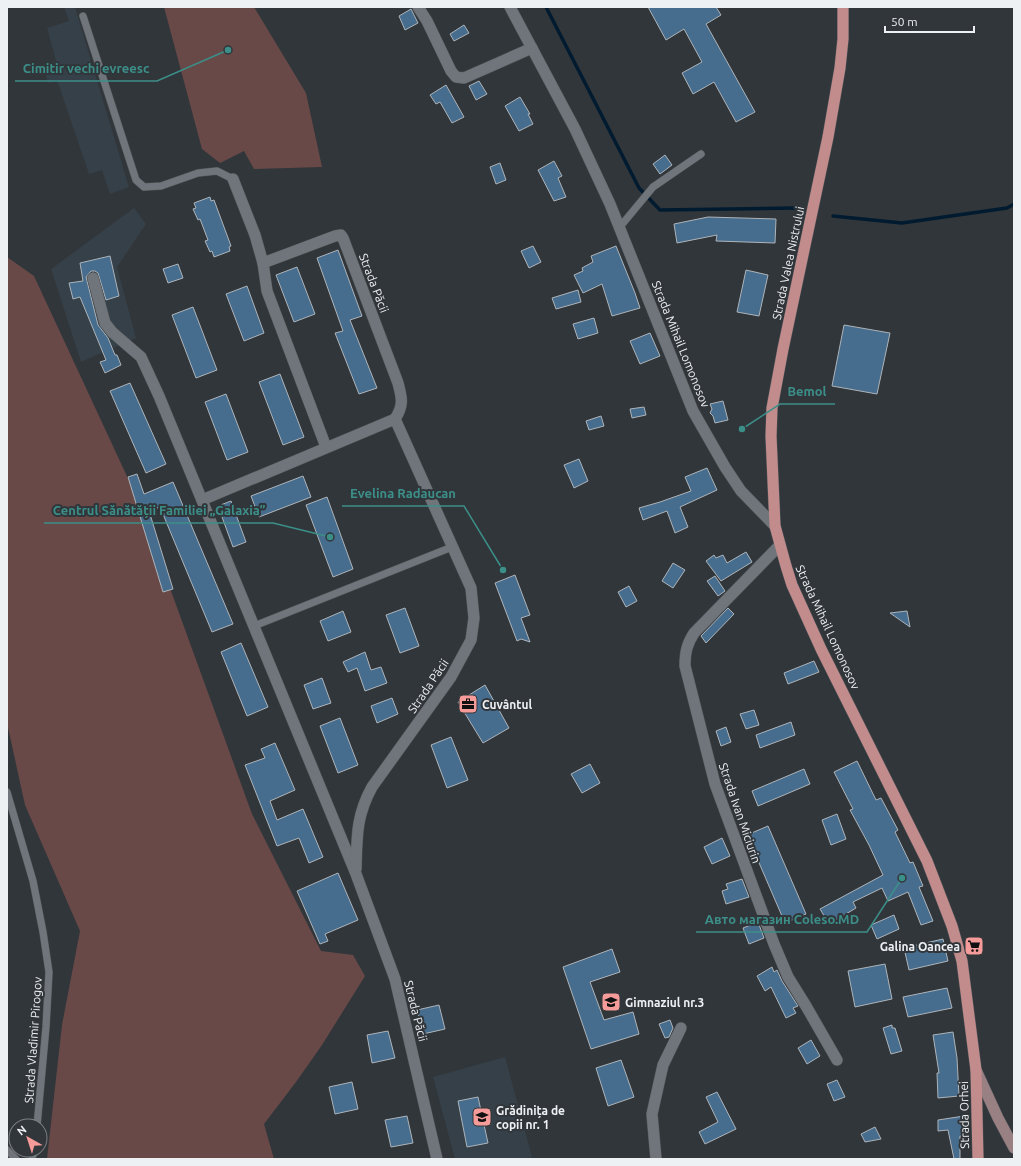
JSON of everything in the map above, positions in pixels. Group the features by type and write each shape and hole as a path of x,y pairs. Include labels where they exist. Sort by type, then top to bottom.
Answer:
{"main road":[{"name":"Strada Valea Nistrului","path":"775,526 771,436 772,408 828,137 844,39 843,7"},
{"name":"Strada Mihail Lomonosov","path":"775,526 792,585 821,648 917,840 944,902 962,961 976,1070 998,1118 1014,1148"},
{"name":"Strada Orhei","path":"976,1070 978,1159"}],"street":[{"path":"418,7 427,21 451,71 456,77 464,78 532,48"},
{"name":"Strada Mihail Lomonosov","path":"510,7 575,129 610,204 694,411 725,467 737,485 775,526"},
{"path":"233,179 255,235 263,262 267,291 326,447"},
{"name":"Strada Păcii","path":"263,262 336,236 340,235 343,238 398,383 402,400 400,411 395,419 471,588 474,618 471,640 451,677 372,787 364,801 358,826 356,874"},
{"name":"Strada Păcii","path":"93,278 105,323 112,332 141,357 159,396 356,874 395,979 438,1159"},
{"path":"202,500 395,419"},
{"name":"Strada Ivan Miciurin","path":"780,545 694,633 688,643 685,654 685,666 715,784 774,944 788,977 837,1060"},
{"path":"656,1159 652,1114 663,1065 681,1028"}],"lane":[{"path":"83,16 136,180 144,187 161,186 198,173 217,171 233,179"},
{"path":"619,228 653,187 701,154"},
{"path":"254,626 452,547"},
{"name":"Strada Vladimir Pirogov","path":"7,792 33,880 49,972 46,1027 38,1118"},
{"path":"7,1150 16,1159"}],"shaded area":[{"path":"64,7 75,7 129,187 110,194 102,170 89,174 57,80 48,83 43,64 56,61 47,28 69,21"},
{"path":"164,7 254,7 306,93 322,167 254,169 244,151 220,163 202,149"},
{"path":"134,208 146,224 117,267 136,338 81,362 51,269"},
{"path":"7,257 34,276 138,500 252,814 321,951 353,955 365,976 322,1045 264,1124 274,1159 47,1159 62,1025 80,931 25,805 7,723"},
{"name":"Grădinița de copii nr. 1","path":"505,1057 532,1157 526,1159 455,1159 433,1077"}],"building":[{"path":"648,7 716,7 721,15 706,24 755,112 736,122 714,82 693,94 682,73 702,62 684,29 666,40"},
{"path":"411,9 418,23 405,30 399,16"},
{"path":"464,25 469,33 454,41 450,34"},
{"path":"479,81 487,94 476,100 469,86"},
{"path":"446,85 464,117 452,123 440,102 436,104 430,95"},
{"path":"520,97 530,114 528,114 533,124 519,131 505,106"},
{"path":"665,155 672,165 660,174 653,164"},
{"path":"554,161 562,176 558,178 566,197 554,201 538,170"},
{"path":"500,163 506,180 496,184 490,167"},
{"path":"210,197 211,201 214,200 231,246 229,247 230,251 214,257 205,241 208,240 200,219 198,220 193,209 196,208 194,203"},
{"path":"708,217 776,219 775,243 716,241 717,235 677,243 674,224"},
{"path":"533,246 541,262 529,268 521,251"},
{"path":"616,246 640,308 612,316 602,284 583,293 574,275 583,271 582,268 593,262 591,256"},
{"path":"338,250 362,316 350,320 377,388 359,394 335,333 343,331 317,258"},
{"path":"110,256 119,296 106,300 98,273 91,271 86,277 98,325 108,338 121,365 105,373 100,362 106,360 80,297 73,299 69,283 83,281 80,263"},
{"path":"178,264 183,278 168,283 163,269"},
{"path":"297,267 315,314 294,322 276,275"},
{"path":"746,270 768,275 759,316 737,312"},
{"path":"247,286 264,333 244,341 226,294"},
{"path":"578,290 581,302 556,309 552,298"},
{"path":"193,307 217,370 196,378 172,315"},
{"path":"594,318 598,333 578,339 573,324"},
{"path":"844,325 890,333 877,394 832,386"},
{"path":"650,333 660,356 640,364 630,341"},
{"path":"280,374 304,437 283,445 259,382"},
{"path":"130,383 166,464 146,473 110,391"},
{"path":"226,394 248,452 227,460 205,402"},
{"path":"723,401 728,420 715,423 713,416 710,413 712,409 710,404"},
{"path":"644,407 646,415 632,418 630,409"},
{"path":"601,416 604,426 589,430 586,421"},
{"path":"579,459 588,481 574,488 564,465"},
{"path":"707,468 717,490 680,507 688,527 675,533 667,511 643,520 639,508 691,491 685,477"},
{"path":"137,474 144,494 173,482 233,624 212,632 160,507 149,511 173,589 163,592 128,477"},
{"path":"303,476 311,497 259,517 251,496"},
{"path":"327,497 353,569 333,577 306,505"},
{"path":"231,501 246,542 233,547 218,506"},
{"path":"746,552 752,562 721,581 706,561 714,555 716,558 723,555 727,563"},
{"path":"673,563 685,570 673,588 662,581"},
{"path":"515,575 530,615 521,618 530,642 521,639 517,641 495,583"},
{"path":"715,576 725,591 718,596 707,581"},
{"path":"629,586 637,601 626,607 618,592"},
{"path":"405,608 419,646 400,653 386,615"},
{"path":"728,608 734,614 706,643 701,636"},
{"path":"343,611 351,632 328,641 320,621"},
{"path":"907,611 910,627 890,613"},
{"path":"241,643 268,707 247,716 221,652"},
{"path":"365,652 371,670 381,667 387,683 365,691 357,668 348,672 343,662"},
{"path":"814,661 819,672 788,684 784,673"},
{"path":"322,678 331,703 313,709 304,685"},
{"path":"485,685 509,728 483,743 458,702"},
{"path":"392,698 398,714 377,723 371,706"},
{"path":"754,710 759,725 746,729 740,714"},
{"path":"340,718 358,765 338,773 320,726"},
{"path":"791,722 795,735 760,748 756,735"},
{"path":"726,727 731,742 721,746 716,731"},
{"path":"451,737 468,780 447,788 431,745"},
{"path":"275,743 295,790 270,801 277,820 303,809 323,857 309,863 299,838 277,846 245,765 265,758 261,749"},
{"path":"857,761 876,800 881,798 898,830 895,832 910,863 913,862 923,886 919,887 933,921 921,925 908,892 888,901 882,888 853,902 856,908 829,924 820,909 883,875 850,810 853,809 834,772"},
{"path":"590,764 600,783 582,793 571,774"},
{"path":"804,769 810,784 758,806 752,791"},
{"path":"837,814 846,839 831,845 822,820"},
{"path":"768,826 806,914 785,923 747,835"},
{"path":"722,838 730,856 712,864 704,847"},
{"path":"338,873 358,920 325,934 328,941 320,944 297,891"},
{"path":"742,879 749,897 726,904 722,891 728,889 726,884"},
{"path":"894,915 899,929 877,939 871,925"},
{"path":"758,922 764,938 749,944 743,928"},
{"path":"943,939 948,961 909,970 904,948"},
{"path":"612,949 620,972 590,982 604,1020 633,1012 639,1034 591,1049 563,967"},
{"path":"885,964 892,999 855,1007 848,971"},
{"path":"772,967 774,972 777,970 782,981 798,1006 793,1008 796,1013 786,1018 771,987 765,991 757,976"},
{"path":"947,988 952,1008 908,1017 903,997"},
{"path":"439,1005 445,1029 423,1034 417,1010"},
{"path":"670,1020 673,1028 669,1037 665,1038 659,1024"},
{"path":"892,1025 892,1028 895,1028 902,1051 891,1054 883,1028"},
{"path":"388,1031 395,1058 372,1063 367,1035"},
{"path":"953,1032 957,1058 959,1096 938,1098 937,1073 939,1073 933,1035"},
{"path":"811,1040 820,1056 807,1064 798,1048"},
{"path":"621,1060 634,1097 608,1106 596,1068"},
{"path":"837,1080 845,1097 834,1101 827,1084"},
{"path":"352,1082 358,1109 335,1114 329,1087"},
{"path":"717,1092 736,1129 705,1144 699,1132 718,1122 706,1097"},
{"path":"478,1097 488,1143 467,1147 458,1101"},
{"path":"407,1116 413,1143 391,1147 385,1120"},
{"path":"964,1116 965,1136 960,1136 960,1159 954,1159 948,1130 938,1131 938,1120"},
{"path":"875,1127 881,1139 865,1142 861,1134"}],"waterway":[{"path":"546,7 639,188 660,210 797,208"},
{"path":"833,216 902,223 1007,208 1014,204"}],"place":[{"name":"Cimitir vechi evreesc","path":"228,50"},
{"name":"Bemol","path":"742,429"},
{"name":"Centrul Sănătății Familiei „Galaxia”","path":"330,537"},
{"name":"Evelina Radaucan","path":"503,570"},
{"name":"Cuvântul","path":"468,704"},
{"name":"Авто магазин Coleso.MD","path":"902,878"},
{"name":"Galina Oancea","path":"974,946"},
{"name":"Gimnaziul nr.3","path":"611,1002"},
{"name":"Grădinița de copii nr. 1","path":"482,1117"}]}
